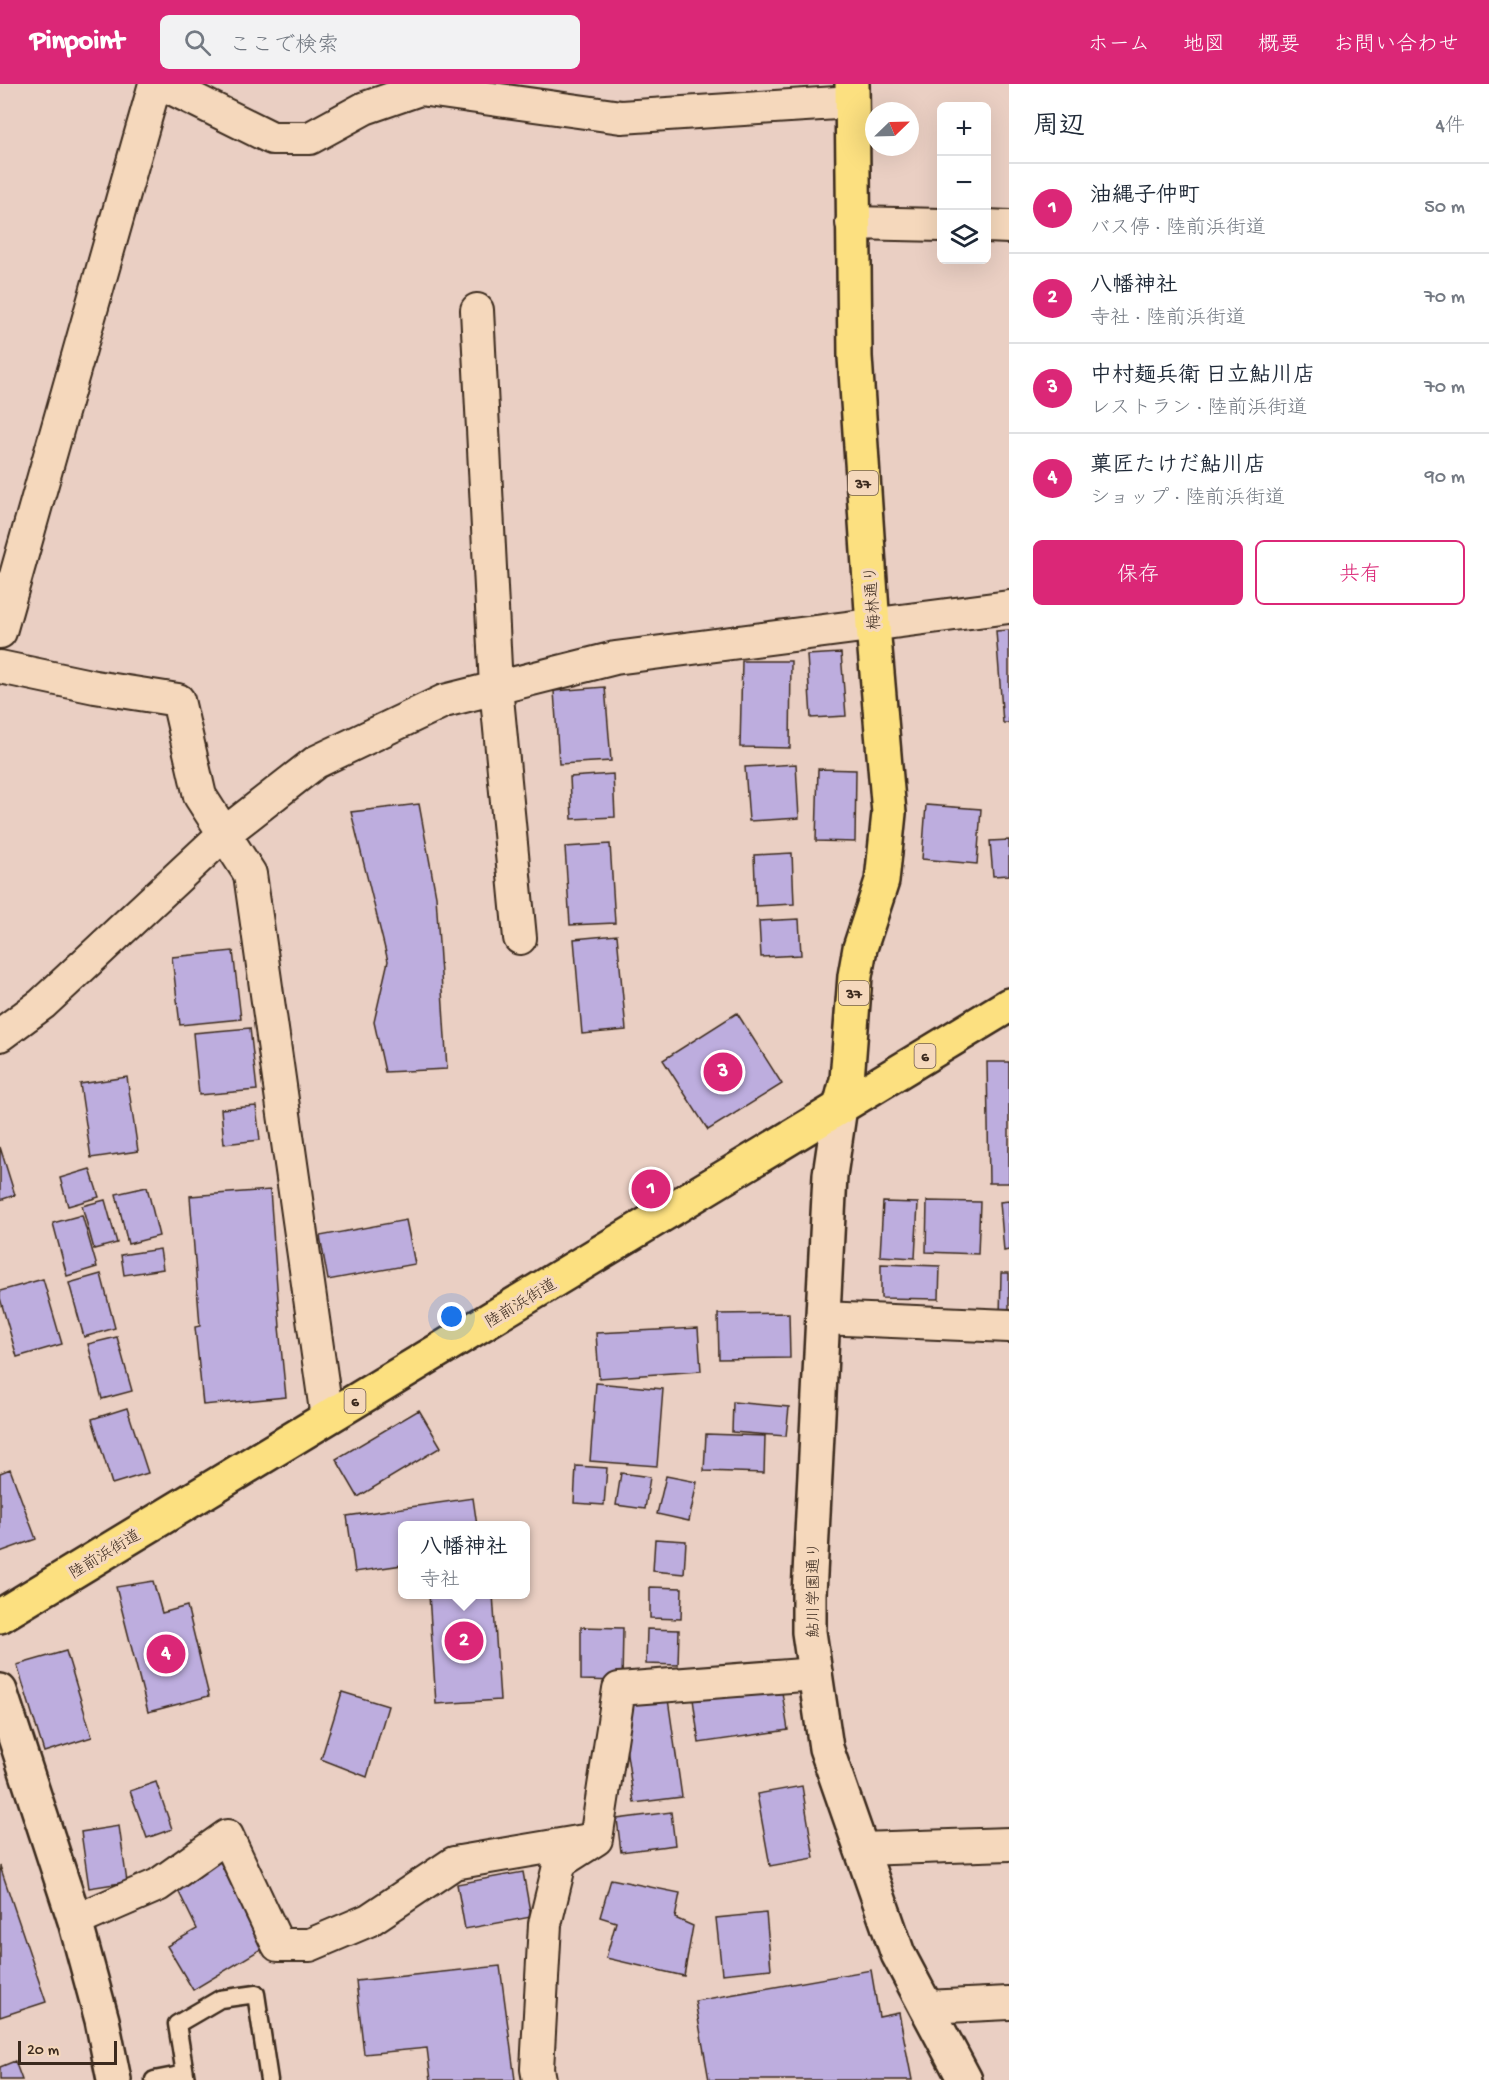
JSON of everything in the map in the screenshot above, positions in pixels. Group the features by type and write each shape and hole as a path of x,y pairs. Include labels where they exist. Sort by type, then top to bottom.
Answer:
{"main road":[{"name":"梅林通り","path":"840,1107 847,1080 855,976 860,948 882,881 889,813 873,626 855,357 852,93"},
{"name":"陸前浜街道","path":"0,1616 1009,1005"}],"street":[{"path":"0,632 155,84"},
{"path":"163,84 272,138 310,138 365,108 420,86 621,117 852,93"},
{"path":"852,223 937,225"},
{"path":"991,226 1009,227"},
{"path":"477,310 496,687 519,938"},
{"path":"0,1035 42,1004 225,833 316,762 444,701 615,658 1009,607"},
{"path":"0,667 95,687 178,700 200,796 250,874 327,1418"},
{"name":"鮎川学園通り","path":"840,1107 830,1175 809,1632 826,1748 861,1849 898,1954 965,2080"},
{"path":"822,1318 1009,1326"},
{"path":"539,2080 537,2070 545,1924 560,1862 596,1839 619,1689 816,1674"},
{"path":"0,1691 75,1921 102,2020 114,2080"},
{"path":"75,1921 158,1885 227,1836 278,1945 310,1945 369,1920 454,1863 596,1839"},
{"path":"861,1849 1009,1844"},
{"path":"926,2007 1009,2003"}],"lane":[{"path":"154,2080 185,2077 177,2024 220,1999 256,1994 269,2080"}],"building":[{"path":"1009,630 1009,723 1003,723 996,631"},
{"path":"841,653 846,716 811,718 807,655"},
{"path":"742,661 791,661 790,748 740,747"},
{"path":"605,687 611,761 559,764 554,691"},
{"path":"796,764 799,818 749,821 745,767"},
{"path":"818,769 856,770 855,842 816,841"},
{"path":"613,774 615,817 572,819 570,777"},
{"path":"419,804 436,896 447,1069 385,1072 374,1022 388,961 351,812"},
{"path":"926,805 981,809 977,864 922,859"},
{"path":"1009,840 1009,875 993,876 990,841"},
{"path":"610,844 615,923 570,925 565,847"},
{"path":"792,853 794,904 756,906 754,855"},
{"path":"799,919 801,955 761,957 759,921"},
{"path":"617,935 626,1030 582,1034 574,939"},
{"path":"233,951 241,1019 180,1025 172,957"},
{"path":"737,1013 782,1084 708,1130 663,1060"},
{"path":"250,1028 257,1090 199,1095 193,1033"},
{"path":"987,1062 1009,1062 1009,1183 989,1183"},
{"path":"127,1077 138,1151 91,1158 80,1084"},
{"path":"256,1106 260,1140 224,1144 221,1109"},
{"path":"0,1147 15,1195 0,1200"},
{"path":"90,1169 99,1197 68,1206 60,1178"},
{"path":"147,1187 159,1236 128,1244 116,1194"},
{"path":"270,1190 286,1397 203,1405 195,1327 200,1326 190,1196"},
{"path":"105,1200 117,1243 94,1249 82,1206"},
{"path":"927,1201 980,1202 978,1254 926,1252"},
{"path":"1009,1201 1009,1250 1004,1251 1000,1202"},
{"path":"883,1202 918,1203 915,1258 880,1256"},
{"path":"82,1215 97,1267 67,1276 53,1223"},
{"path":"406,1220 415,1264 328,1280 320,1236"},
{"path":"160,1249 163,1269 124,1275 121,1255"},
{"path":"881,1264 940,1266 939,1299 881,1298"},
{"path":"1001,1273 1009,1273 1009,1318 1000,1318"},
{"path":"101,1274 115,1328 84,1337 69,1283"},
{"path":"43,1279 62,1344 17,1357 0,1291"},
{"path":"789,1313 790,1358 719,1359 718,1314"},
{"path":"698,1328 701,1371 599,1378 596,1333"},
{"path":"117,1337 132,1391 102,1399 88,1344"},
{"path":"596,1383 663,1389 657,1466 590,1461"},
{"path":"733,1402 789,1407 786,1436 732,1432"},
{"path":"127,1408 148,1473 112,1484 92,1419"},
{"path":"419,1410 441,1447 358,1497 336,1459"},
{"path":"706,1434 765,1436 764,1473 704,1471"},
{"path":"576,1466 607,1468 604,1505 574,1503"},
{"path":"10,1469 36,1539 0,1552 0,1473"},
{"path":"621,1473 650,1477 645,1509 616,1505"},
{"path":"666,1476 697,1482 689,1521 657,1514"},
{"path":"473,1498 476,1521 398,1521 398,1566 355,1572 347,1516"},
{"path":"655,1539 686,1541 684,1574 653,1571"},
{"path":"153,1581 162,1613 187,1606 209,1696 148,1712 116,1587"},
{"path":"650,1587 682,1588 681,1619 650,1618"},
{"path":"429,1599 493,1599 500,1700 436,1704"},
{"path":"581,1627 623,1628 622,1681 581,1680"},
{"path":"647,1629 679,1630 678,1665 646,1664"},
{"path":"66,1651 92,1737 44,1752 17,1665"},
{"path":"781,1686 788,1730 699,1743 693,1699"},
{"path":"342,1692 388,1706 367,1777 321,1759"},
{"path":"668,1699 682,1797 634,1803 620,1705"},
{"path":"156,1782 172,1829 147,1838 130,1791"},
{"path":"802,1786 814,1858 770,1866 757,1794"},
{"path":"671,1812 675,1845 621,1852 617,1819"},
{"path":"119,1826 127,1882 89,1888 81,1832"},
{"path":"221,1856 266,1946 193,1990 167,1946 197,1929 173,1880"},
{"path":"0,1866 46,2002 0,2017"},
{"path":"523,1872 531,1917 465,1929 457,1884"},
{"path":"611,1879 680,1893 675,1918 693,1926 684,1976 606,1958 616,1922 600,1917"},
{"path":"766,1913 771,1969 722,1974 716,1918"},
{"path":"500,1966 515,2080 431,2080 427,2048 364,2054 356,1981"},
{"path":"871,1970 879,2017 899,2013 912,2080 709,2080 695,2001"},
{"path":"15,2061 22,2080 0,2080 0,2067"}],"place":[{"name":"中村麺兵衛 日立鮎川店","path":"723,1072"},
{"name":"油縄子仲町","path":"651,1189"},
{"name":"八幡神社","path":"464,1641"},
{"name":"菓匠たけだ鮎川店","path":"166,1654"}]}
